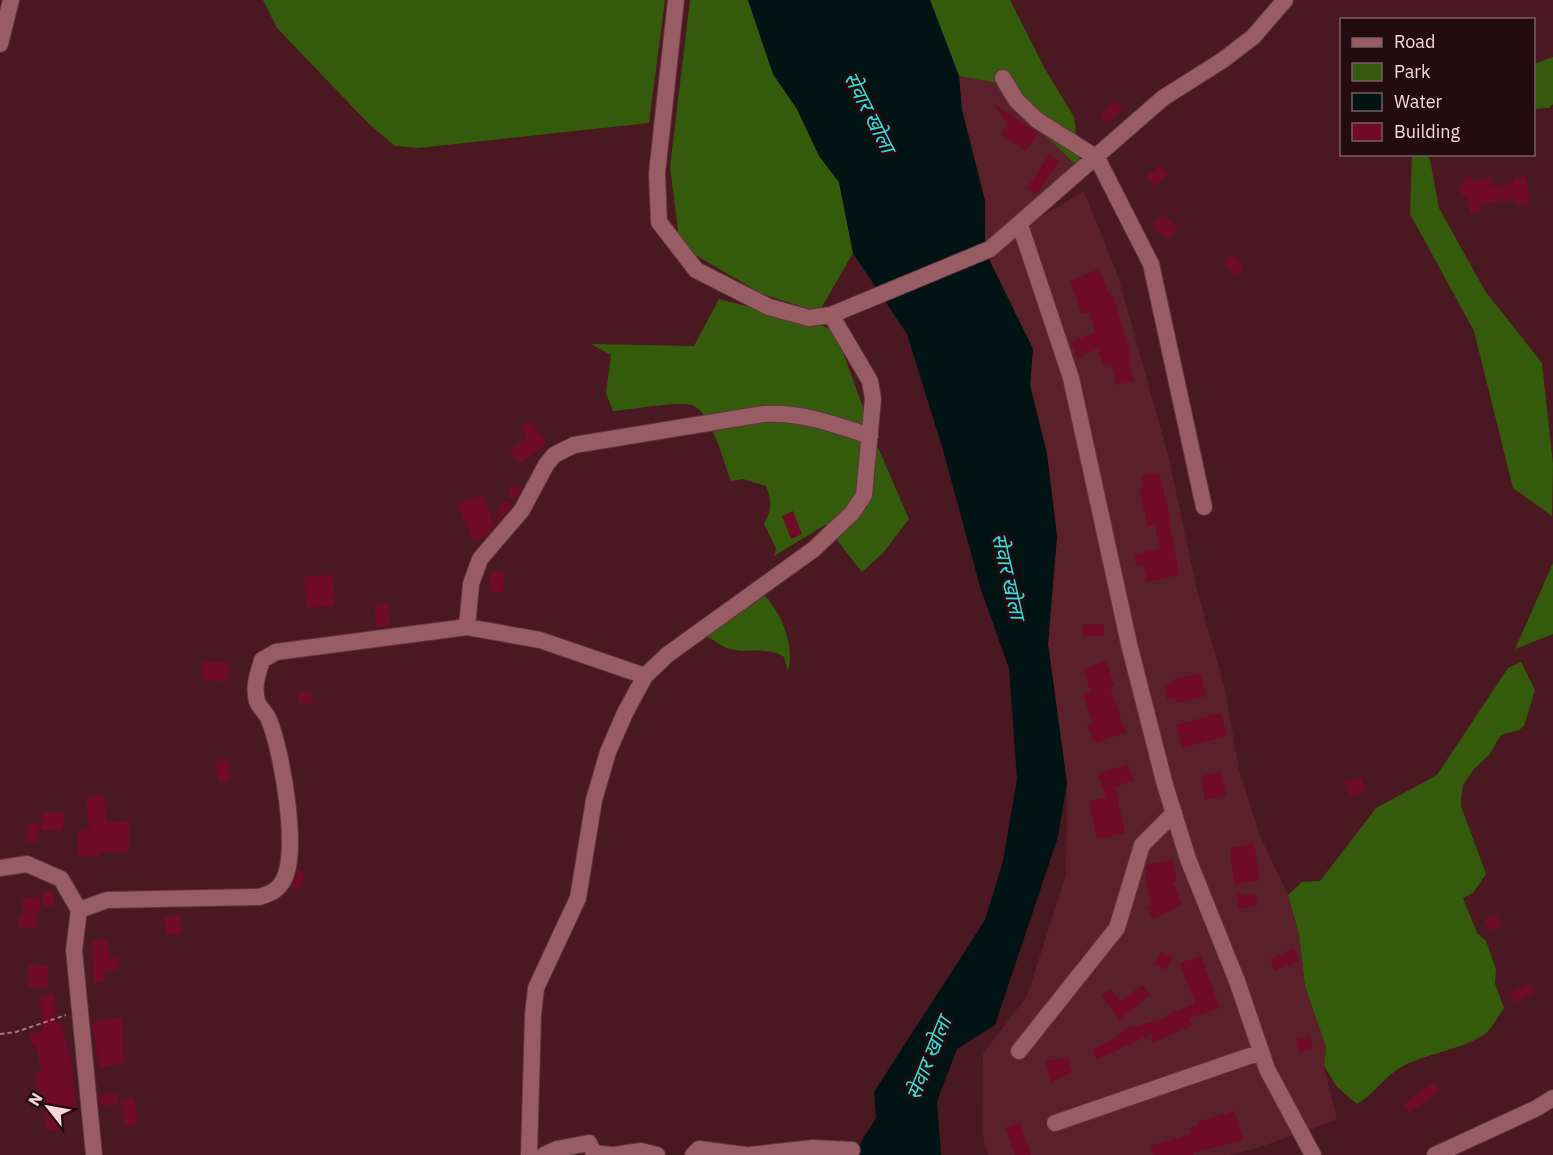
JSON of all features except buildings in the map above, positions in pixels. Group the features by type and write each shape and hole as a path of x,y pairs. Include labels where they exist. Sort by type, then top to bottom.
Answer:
{"street":[{"path":"0,44 11,0"},
{"path":"676,0 657,173 659,222 696,270 769,307 809,318 831,315 990,249 1097,158 1163,98 1246,43 1285,0"},
{"path":"1004,78 1016,100 1036,120 1097,158 1151,264 1204,507"},
{"path":"1020,225 1071,378 1130,644 1173,813 1267,1069 1313,1155"},
{"path":"529,1155 532,1015 536,988 578,898 594,800 608,752 625,713 645,676 692,635 814,549 852,513 864,495 873,399 870,381 831,315"},
{"path":"466,627 471,584 480,560 512,525 546,465 563,450 574,446 697,425 787,412 870,436"},
{"path":"79,910 107,900 247,897 273,892 284,880 289,862 287,795 269,719 258,702 255,683 262,660 276,652 466,627 540,640 645,676"},
{"path":"1019,1051 1117,928 1142,845 1173,813"},
{"path":"0,868 27,864 61,879 79,910 74,950 78,1012 94,1155"},
{"path":"1055,1123 1261,1052"},
{"path":"1435,1155 1553,1098"},
{"path":"544,1155 557,1149 589,1143 594,1153 613,1155 641,1151 657,1155"},
{"path":"750,1155 813,1148 852,1150"},
{"path":"693,1155 699,1149 745,1155"}],"path":[{"path":"0,1034 16,1032 78,1012"}],"shaded area":[{"path":"959,76 998,82 1043,133 1081,170 1031,223 1084,191 1118,276 1168,455 1197,590 1225,689 1239,770 1260,836 1288,895 1299,934 1305,986 1326,1047 1324,1066 1337,1120 1254,1149 1229,1155 988,1155 982,1133 983,1054 1027,996 1066,875 1067,783 1048,644 1057,536 1047,454 1030,385 1033,349 985,251 985,201 962,110"}],"green space":[{"path":"263,0 665,0 649,123 418,148 395,146 368,123 277,28"},
{"path":"690,0 748,0 773,74 797,109 819,156 839,182 853,253 819,312 762,294 680,246 670,167"},
{"path":"930,0 1010,0 1045,69 1074,117 1081,170 1043,133 998,83 959,76"},
{"path":"1553,57 1553,104 1549,108 1535,109 1535,64"},
{"path":"1412,156 1429,156 1439,208 1485,291 1542,363 1553,464 1552,516 1513,488 1474,331 1410,214"},
{"path":"719,299 820,324 836,333 876,443 909,519 883,553 862,572 825,525 774,556 776,548 764,524 770,505 766,486 743,479 731,481 712,429 694,406 667,405 613,411 606,393 611,355 591,344 694,346"},
{"path":"1553,563 1553,634 1515,649"},
{"path":"765,596 777,612 786,631 790,651 788,671 784,657 777,653 734,650 706,637 750,600"},
{"path":"1521,662 1535,690 1524,726 1519,730 1501,735 1489,755 1474,769 1463,785 1461,798 1461,806 1486,874 1473,893 1463,898 1477,933 1486,941 1496,969 1495,984 1504,1008 1485,1034 1466,1044 1403,1066 1357,1104 1337,1087 1324,1066 1326,1047 1305,986 1299,934 1288,895 1302,882 1320,881 1376,808 1437,775 1508,668"}],"water":[{"name":"सेवार खोला","path":"748,0 930,0 959,76 962,110 985,201 985,251 1033,349 1030,385 1047,454 1057,536 1048,644 1067,783 1058,837 995,1025 957,1049 937,1101 941,1155 853,1155 876,1118 874,1092 985,920 1003,861 1017,779 1009,668 981,590 943,450 907,334 853,253 839,182 819,156 797,109 773,74"}]}
